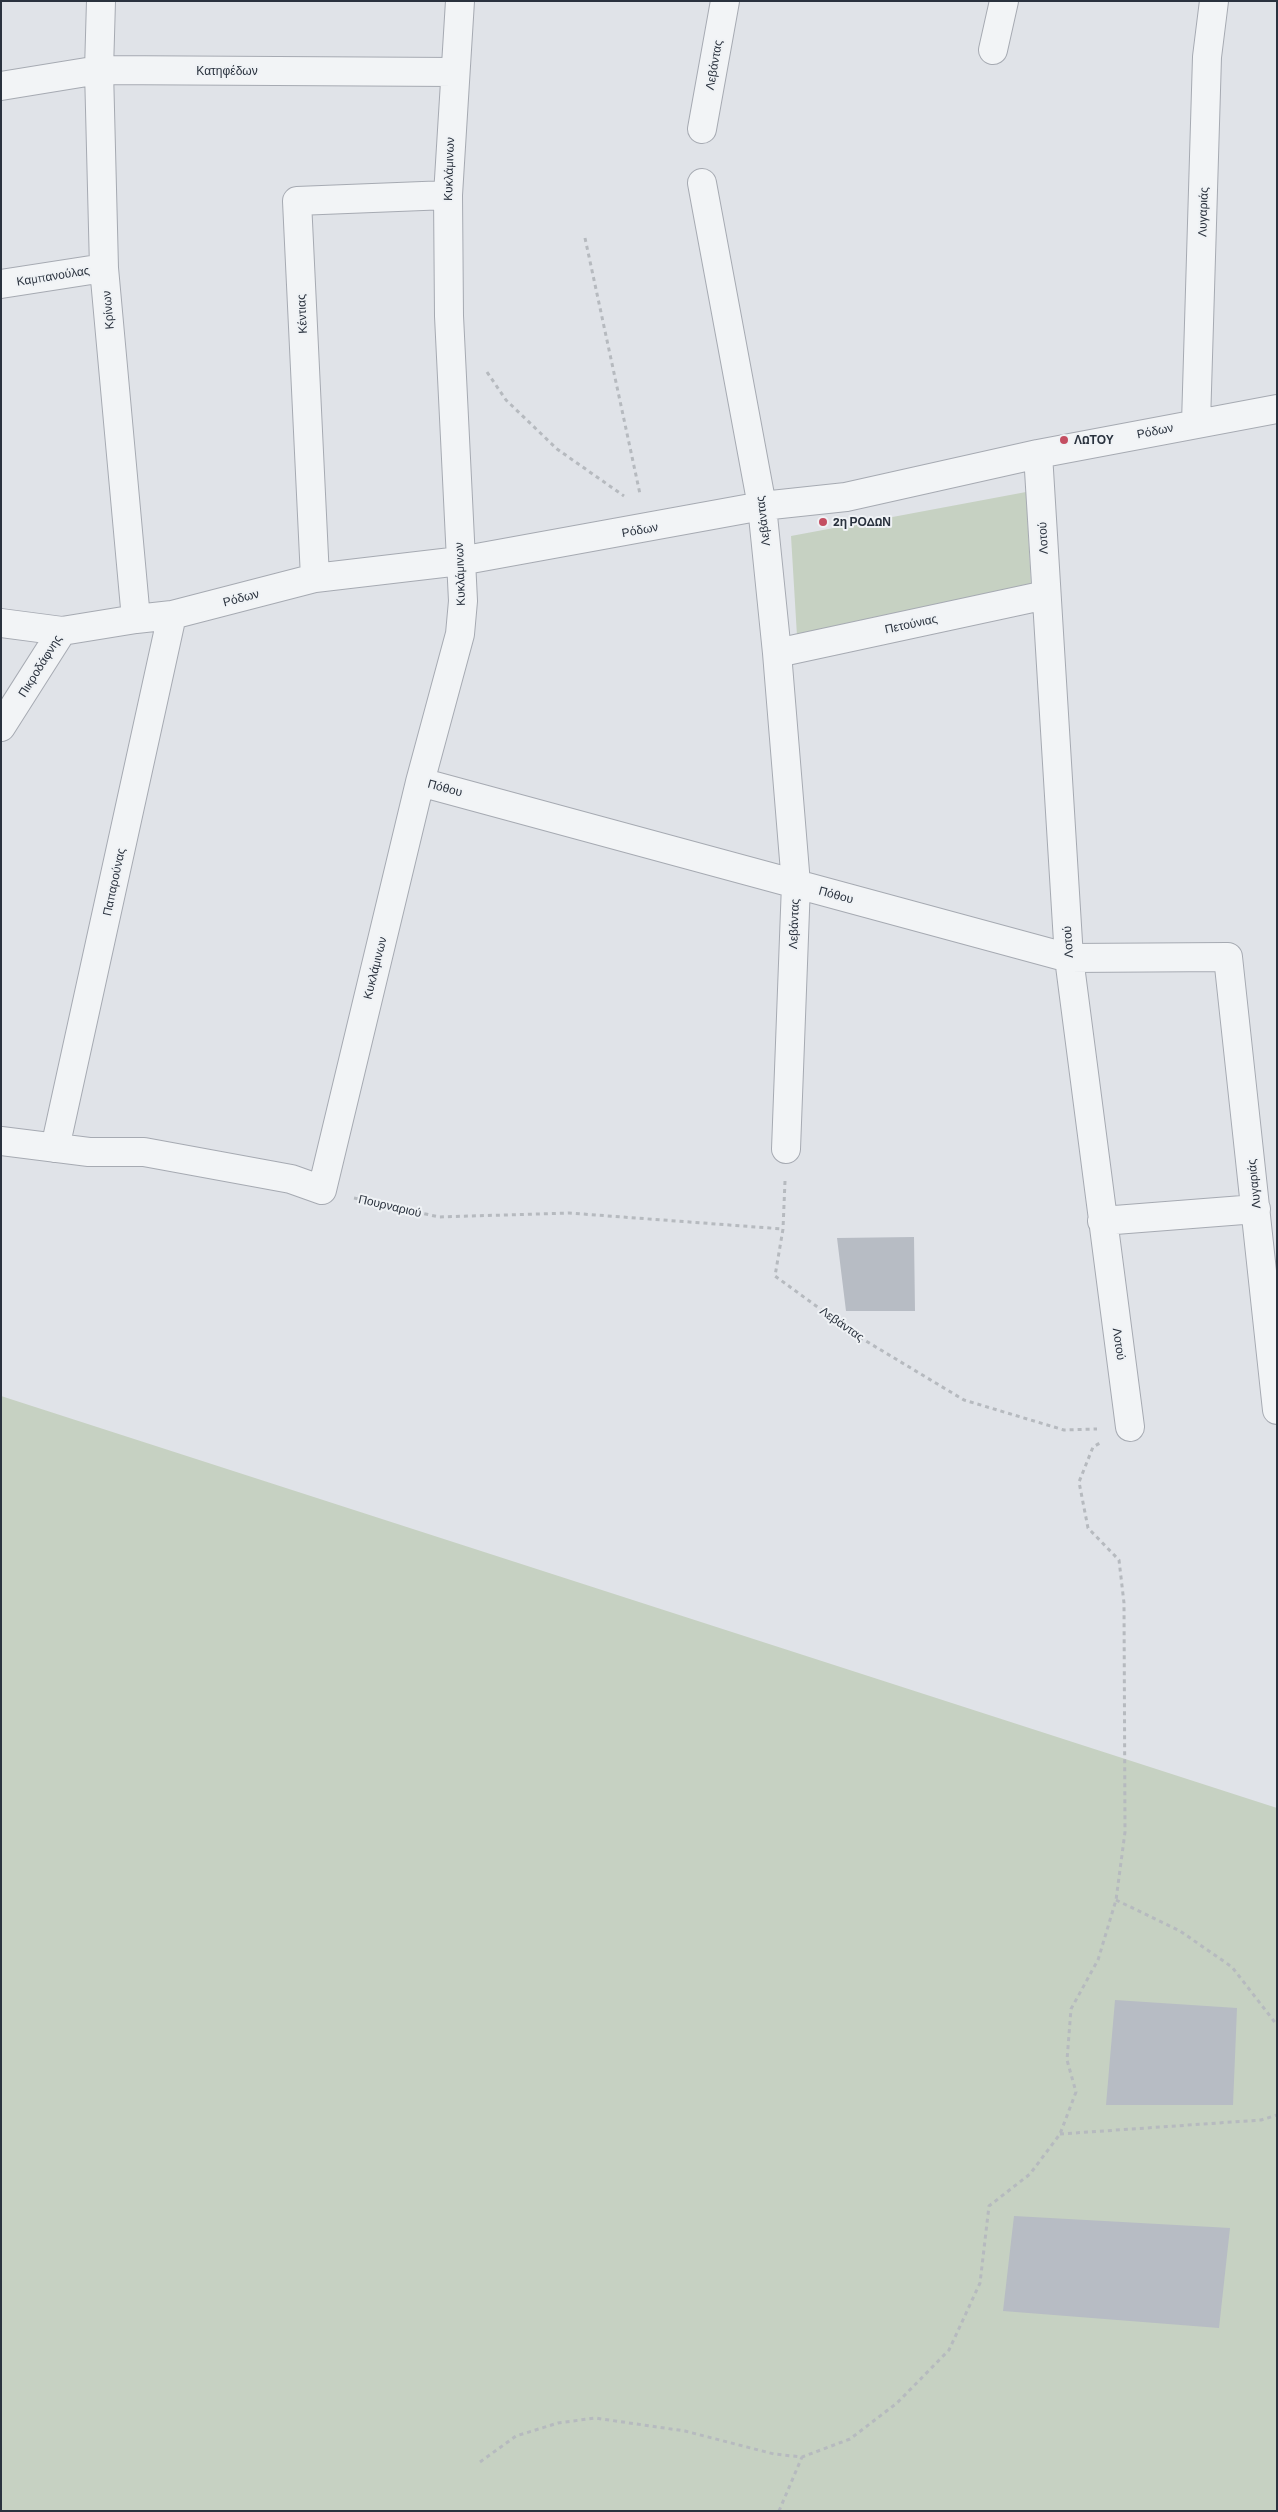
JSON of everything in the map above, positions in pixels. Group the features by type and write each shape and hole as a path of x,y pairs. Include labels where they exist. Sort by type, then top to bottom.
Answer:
{"street":[{"name":"Κρίνων","path":"101,1 99,70 104,268 136,619"},
{"name":"Κυκλάμινων","path":"322,1190 420,782 460,634 463,601 449,316 448,195 454,72 460,1"},
{"name":"Λεβάντας","path":"702,128 726,1"},
{"path":"993,50 1004,1"},
{"name":"Λυγαριάς","path":"1196,424 1208,57 1214,1"},
{"name":"Κατηφέδων","path":"1,86 99,70 454,72"},
{"name":"Λεβάντας","path":"702,182 762,506 777,653 796,884 786,1149"},
{"name":"Κέντιας","path":"315,578 297,201 448,195"},
{"name":"Καμπανούλας","path":"1,284 104,268"},
{"name":"Ρόδων","path":"1,623 62,631 172,615 315,578 460,561 647,518 846,497 1038,454 1277,409"},
{"name":"Λοτού","path":"1038,454 1069,958 1130,1427"},
{"name":"Πετούνιας","path":"777,653 1046,595"},
{"name":"Παπαρούνας","path":"55,1148 172,615"},
{"name":"Πικροδάφνης","path":"1,727 62,631"},
{"name":"Πόθου","path":"420,782 1069,958 1228,958"},
{"name":"Λυγαριάς","path":"1228,958 1265,1174 1256,1209 1276,1402"},
{"path":"1,1141 90,1152 144,1152 291,1180 322,1190"},
{"path":"1102,1221 1256,1209"}],"path":[{"path":"585,238 647,518"},
{"path":"485,370 506,400 557,450 647,518"},
{"name":"Λεβάντας","path":"786,1149 783,1229 776,1276 856,1335 964,1400 1064,1430 1130,1427"},
{"name":"Πουρναριού","path":"322,1190 439,1217 569,1213 783,1229"},
{"path":"480,2462 516,2436 558,2422 595,2418 685,2431 774,2454 802,2457 850,2439 896,2403 949,2350 980,2283 989,2206 1030,2174 1060,2134 1076,2092 1067,2060 1071,2009 1098,1960 1116,1900 1125,1832 1124,1602 1119,1560 1088,1528 1079,1482 1093,1447 1130,1427"},
{"path":"1116,1900 1180,1931 1232,1967 1277,2025"},
{"path":"1060,2134 1261,2120 1277,2115"},
{"path":"779,2511 802,2457"}],"green space":[{"path":"1026,492 1031,584 797,636 791,536"},
{"path":"1,1396 1277,1808 1277,2511 1,2511"}],"building":[{"path":"914,1237 915,1311 846,1311 837,1238"},
{"path":"1115,2000 1237,2008 1233,2105 1106,2105"},
{"path":"1014,2216 1230,2228 1219,2328 1003,2311"}],"place":[{"name":"ΛΩΤΟΥ","path":"1064,440"},
{"name":"2η ΡΟΔΩΝ","path":"823,522"}]}
